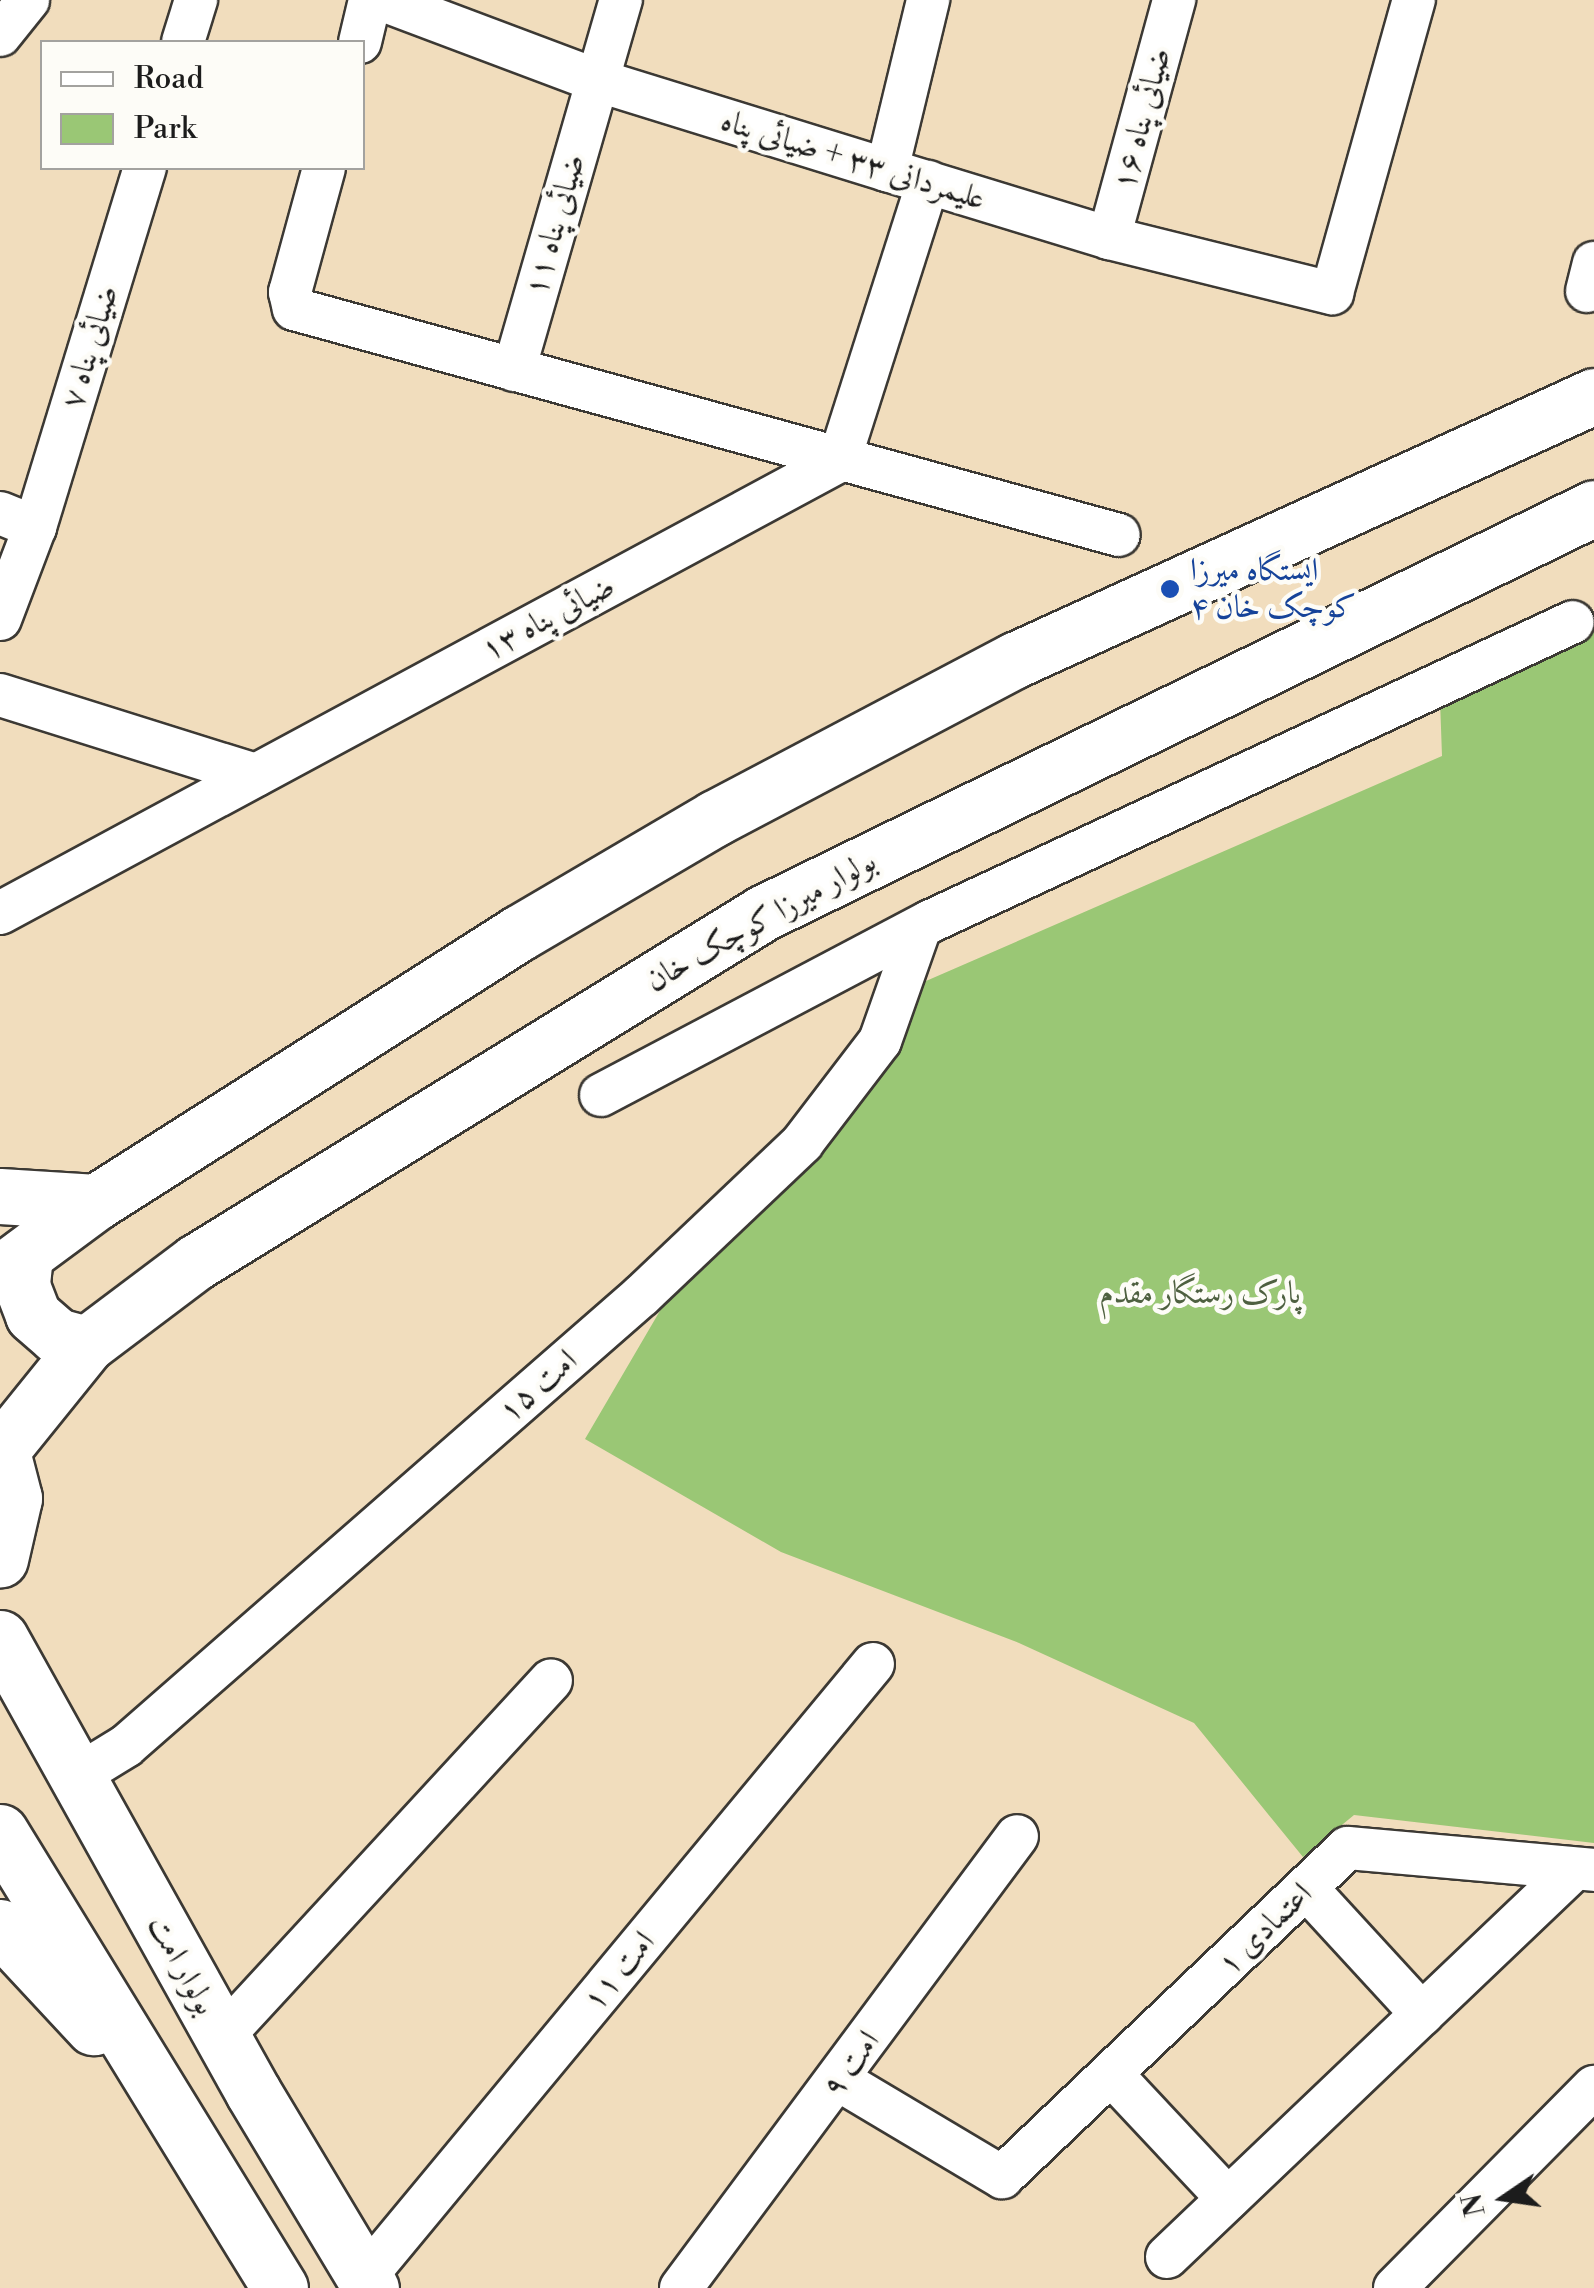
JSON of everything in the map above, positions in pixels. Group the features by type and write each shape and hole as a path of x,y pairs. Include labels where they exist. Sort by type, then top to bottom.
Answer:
{"main road":[{"path":"87,1344 57,1336 34,1315 13,1264 96,1202 519,932 715,818 1015,660 1594,396"},
{"name":"بولوار میرزا کوچک خان","path":"1,1446 87,1344 196,1262 764,913 1594,508"},
{"path":"0,1196 96,1202"},
{"path":"0,1560 14,1498 1,1446"},
{"name":"بولوار امت","path":"0,1638 222,2036 368,2283"},
{"path":"0,1832 280,2288"},
{"path":"0,1927 179,2120"}],"street":[{"path":"0,35 28,0"},
{"path":"184,40 196,0"},
{"path":"360,40 370,0"},
{"name":"علیمردانی ۳۳ + ضیائی پناه","path":"382,0 470,16 596,80 887,170 1109,238 1332,293 1414,0"},
{"name":"ضیائی پناه ۱۱","path":"514,370 621,0"},
{"path":"887,170 928,0"},
{"name":"ضیائی پناه ۱۶","path":"1109,238 1174,0"},
{"name":"ضیائی پناه ۷","path":"0,619 18,520 143,170"},
{"path":"323,170 290,292 294,309 1119,535"},
{"path":"839,461 928,182"},
{"name":"ضیائی پناه ۱۳","path":"0,913 839,461"},
{"path":"601,1095 919,930 1573,622"},
{"path":"0,696 256,775"},
{"name":"امت ۱۵","path":"76,1776 126,1746 642,1295 802,1142 880,1040 919,930"},
{"name":"امت ۱۱","path":"368,2283 873,1664"},
{"path":"222,2036 551,1680"},
{"name":"امت ۹","path":"680,2288 839,2080 1016,1836"},
{"name":"اعتمادی ۱","path":"839,2080 1002,2177 1113,2076 1348,1848 1584,1869"},
{"path":"1167,2258 1422,2014 1584,1869"},
{"path":"1307,1889 1422,2014"},
{"path":"1113,2076 1228,2200"},
{"path":"1395,2288 1594,2087"}],"green space":[{"name":"پارک رستگار مقدم","path":"1594,622 1594,1843 1354,1815 1303,1857 1194,1723 1019,1643 781,1552 585,1439 685,1268 835,1120 926,981 1442,756 1440,700"}],"place":[{"name":"ایستگاه میرزا کوچک خان ۴","path":"1170,589"}]}
